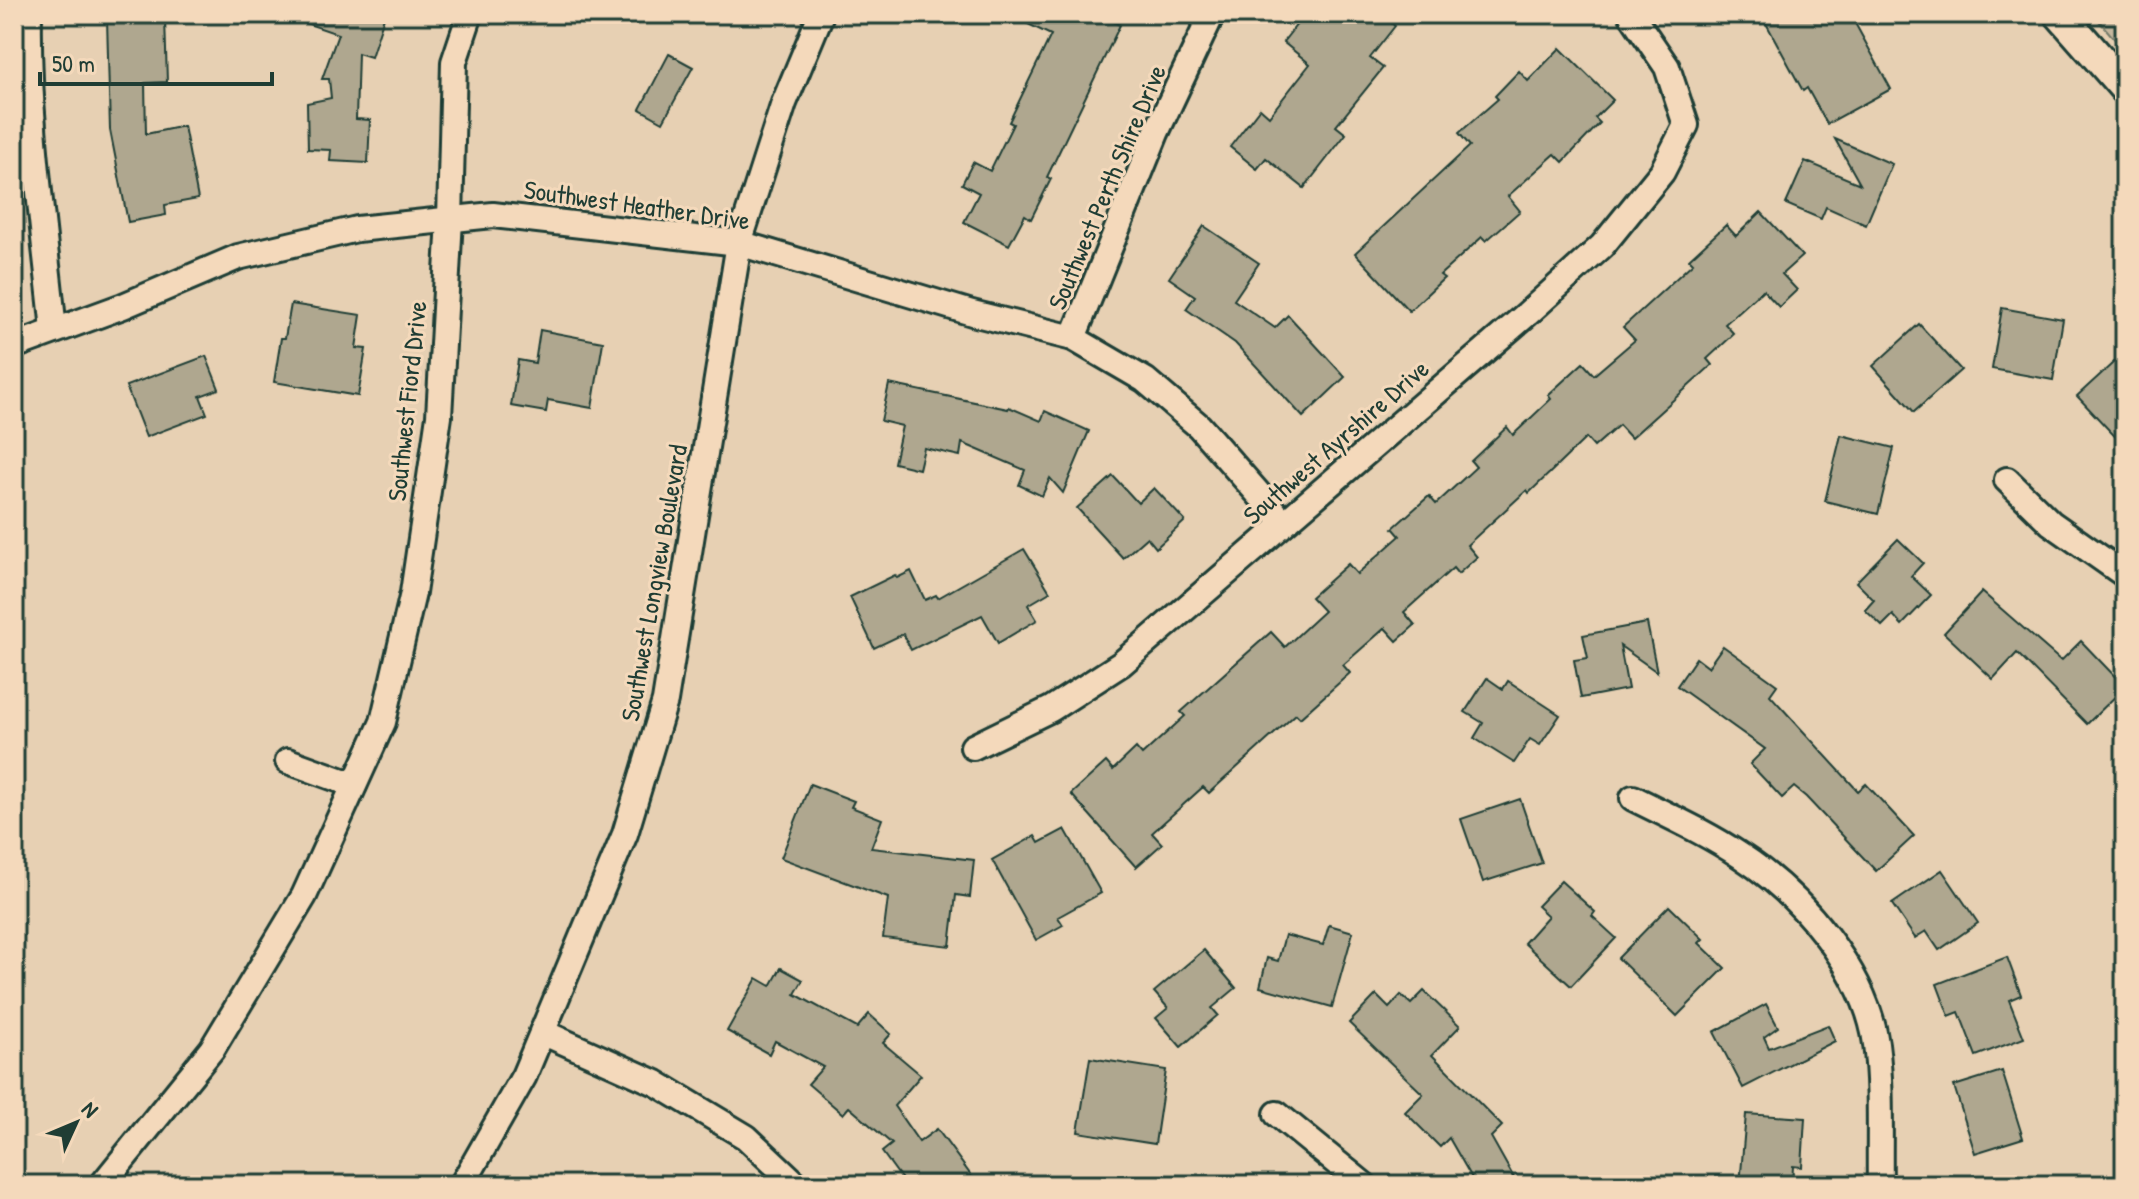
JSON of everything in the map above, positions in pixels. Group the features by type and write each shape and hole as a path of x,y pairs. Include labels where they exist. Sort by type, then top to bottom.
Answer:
{"street":[{"path":"29,14 28,45 54,331"},
{"name":"Southwest Fiord Drive","path":"102,1185 212,1049 304,896 383,722 413,593 439,416 450,219 454,62 470,14"},
{"name":"Southwest Longview Boulevard","path":"462,1185 524,1076 625,834 665,701 739,243 784,103 821,14"},
{"name":"Southwest Perth Shire Drive","path":"1073,338 1156,133 1212,14"},
{"name":"Southwest Ayrshire Drive","path":"973,747 1051,709 1121,664 1602,246 1662,172 1686,125 1667,67 1631,14"},
{"path":"2060,14 2125,88"},
{"name":"Southwest Heather Drive","path":"14,346 123,306 238,257 357,229 493,215 739,243 972,313 1073,338 1145,380 1199,426 1284,523"},
{"path":"2007,480 2051,523 2125,575"},
{"path":"288,761 354,785"},
{"path":"1633,798 1741,856 1784,889 1828,938 1859,984 1876,1042 1880,1185"},
{"path":"542,1032 656,1083 746,1137 797,1185"},
{"path":"1277,1114 1364,1185"}],"shaded area":[{"path":"2093,14 2125,14 2125,51"}],"building":[{"path":"291,14 385,14 371,57 358,53 356,119 370,120 368,163 330,161 331,150 308,149 307,103 331,98 329,79 322,79 338,34 291,18"},
{"path":"1007,14 1097,14 1120,25 1047,177 1051,179 1031,219 1025,215 1009,245 964,222 979,193 962,184 973,162 990,171 1013,124 1009,122 1051,35"},
{"path":"1305,14 1380,14 1395,26 1370,58 1383,68 1336,126 1346,134 1304,188 1266,158 1257,169 1230,147 1260,108 1269,116 1310,64 1283,42"},
{"path":"1761,14 1850,14 1891,89 1827,124 1807,88 1803,91"},
{"path":"165,18 167,82 145,83 146,134 184,126 198,199 165,205 166,215 128,222 110,130 107,19"},
{"path":"1560,48 1613,100 1595,118 1600,123 1563,162 1555,154 1508,196 1520,211 1486,241 1482,237 1440,275 1444,278 1409,311 1355,253 1470,146 1459,133 1498,99 1495,96 1519,71 1528,81"},
{"path":"669,54 693,67 663,122 640,109"},
{"path":"1835,139 1892,164 1866,225 1826,207 1821,219 1786,204 1805,161 1860,184"},
{"path":"1761,212 1802,256 1782,274 1797,290 1779,307 1763,290 1725,324 1734,334 1707,359 1712,365 1631,438 1619,425 1594,447 1586,438 1529,493 1527,490 1467,545 1477,557 1458,574 1453,568 1404,612 1415,625 1397,641 1385,628 1343,665 1350,673 1300,718 1296,714 1209,793 1203,787 1152,833 1162,844 1136,867 1071,794 1106,762 1113,770 1136,748 1142,755 1185,716 1181,712 1271,632 1285,647 1324,611 1311,597 1348,564 1357,574 1400,536 1393,528 1429,496 1436,504 1476,467 1471,461 1507,427 1513,435 1551,399 1548,395 1583,363 1594,375 1635,340 1623,327 1693,263 1689,259 1726,225 1736,236"},
{"path":"1204,226 1259,263 1234,300 1275,328 1288,315 1345,377 1303,417 1235,343 1186,309 1195,296 1169,278"},
{"path":"291,304 361,315 356,348 366,349 358,396 274,382 281,338 285,338"},
{"path":"2002,308 2063,319 2053,380 1992,369"},
{"path":"1919,324 1961,370 1914,412 1873,366"},
{"path":"540,330 603,342 592,408 548,400 546,412 511,406 518,360 535,363"},
{"path":"2125,352 2125,447 2077,396"},
{"path":"206,356 219,389 200,396 207,414 146,437 126,386"},
{"path":"889,384 1009,407 1041,421 1045,411 1089,431 1063,493 1050,478 1042,496 1019,485 1025,470 962,443 960,456 924,448 919,469 894,463 902,426 881,421"},
{"path":"1841,435 1894,448 1878,514 1825,501"},
{"path":"1113,476 1138,503 1154,488 1185,521 1156,548 1147,537 1123,558 1077,508"},
{"path":"1898,539 1923,563 1911,576 1931,595 1902,625 1893,615 1882,626 1865,610 1874,600 1856,582"},
{"path":"1024,549 1050,592 1028,605 1037,620 998,643 982,615 911,650 903,634 874,648 850,597 895,575 897,578 911,571 925,600 936,595 938,598"},
{"path":"1982,592 2061,661 2081,641 2125,687 2087,724 2017,653 1993,679 1944,633"},
{"path":"1647,623 1657,672 1620,646 1628,689 1581,698 1574,660 1588,658 1583,635"},
{"path":"1723,646 1777,685 1770,695 1858,791 1866,784 1914,836 1876,871 1806,797 1794,787 1782,798 1750,764 1765,749 1677,686 1696,658 1708,667"},
{"path":"1487,678 1503,689 1508,681 1560,715 1540,745 1530,739 1514,763 1474,738 1483,723 1465,712"},
{"path":"810,784 854,801 851,807 882,819 871,848 974,860 970,897 956,895 950,946 883,938 888,898 781,858"},
{"path":"1520,799 1542,863 1483,882 1461,819"},
{"path":"1065,829 1101,893 1058,917 1063,925 1036,940 992,860 1035,836 1039,843"},
{"path":"1942,870 1978,923 1939,950 1926,931 1915,938 1892,904"},
{"path":"1561,881 1595,912 1592,916 1616,938 1571,986 1524,943 1548,916 1537,906"},
{"path":"1669,906 1703,939 1699,943 1725,968 1677,1016 1618,958"},
{"path":"1329,925 1353,932 1332,1007 1260,987 1267,958 1278,961 1285,935 1323,945"},
{"path":"1204,950 1236,988 1212,1008 1218,1015 1181,1047 1156,1018 1168,1008 1154,992"},
{"path":"2007,957 2021,995 2009,1000 2024,1038 1976,1056 1959,1012 1949,1016 1937,984"},
{"path":"781,968 803,980 795,994 857,1028 869,1014 891,1034 883,1043 921,1075 894,1106 919,1142 937,1129 978,1185 906,1185 882,1152 892,1144 849,1107 843,1114 808,1084 823,1067 775,1041 769,1054 727,1031 757,978 771,986"},
{"path":"1424,991 1460,1026 1432,1055 1502,1126 1491,1137 1518,1185 1476,1185 1449,1138 1440,1147 1405,1112 1423,1094 1349,1023 1376,995 1389,1008 1401,995 1411,1004"},
{"path":"1766,1004 1778,1027 1764,1037 1769,1048 1828,1025 1835,1041 1743,1088 1714,1032"},
{"path":"1090,1058 1166,1070 1155,1144 1078,1132"},
{"path":"2002,1071 2023,1138 1975,1153 1954,1086"},
{"path":"1746,1114 1805,1118 1802,1167 1793,1166 1792,1185 1740,1185"}]}
